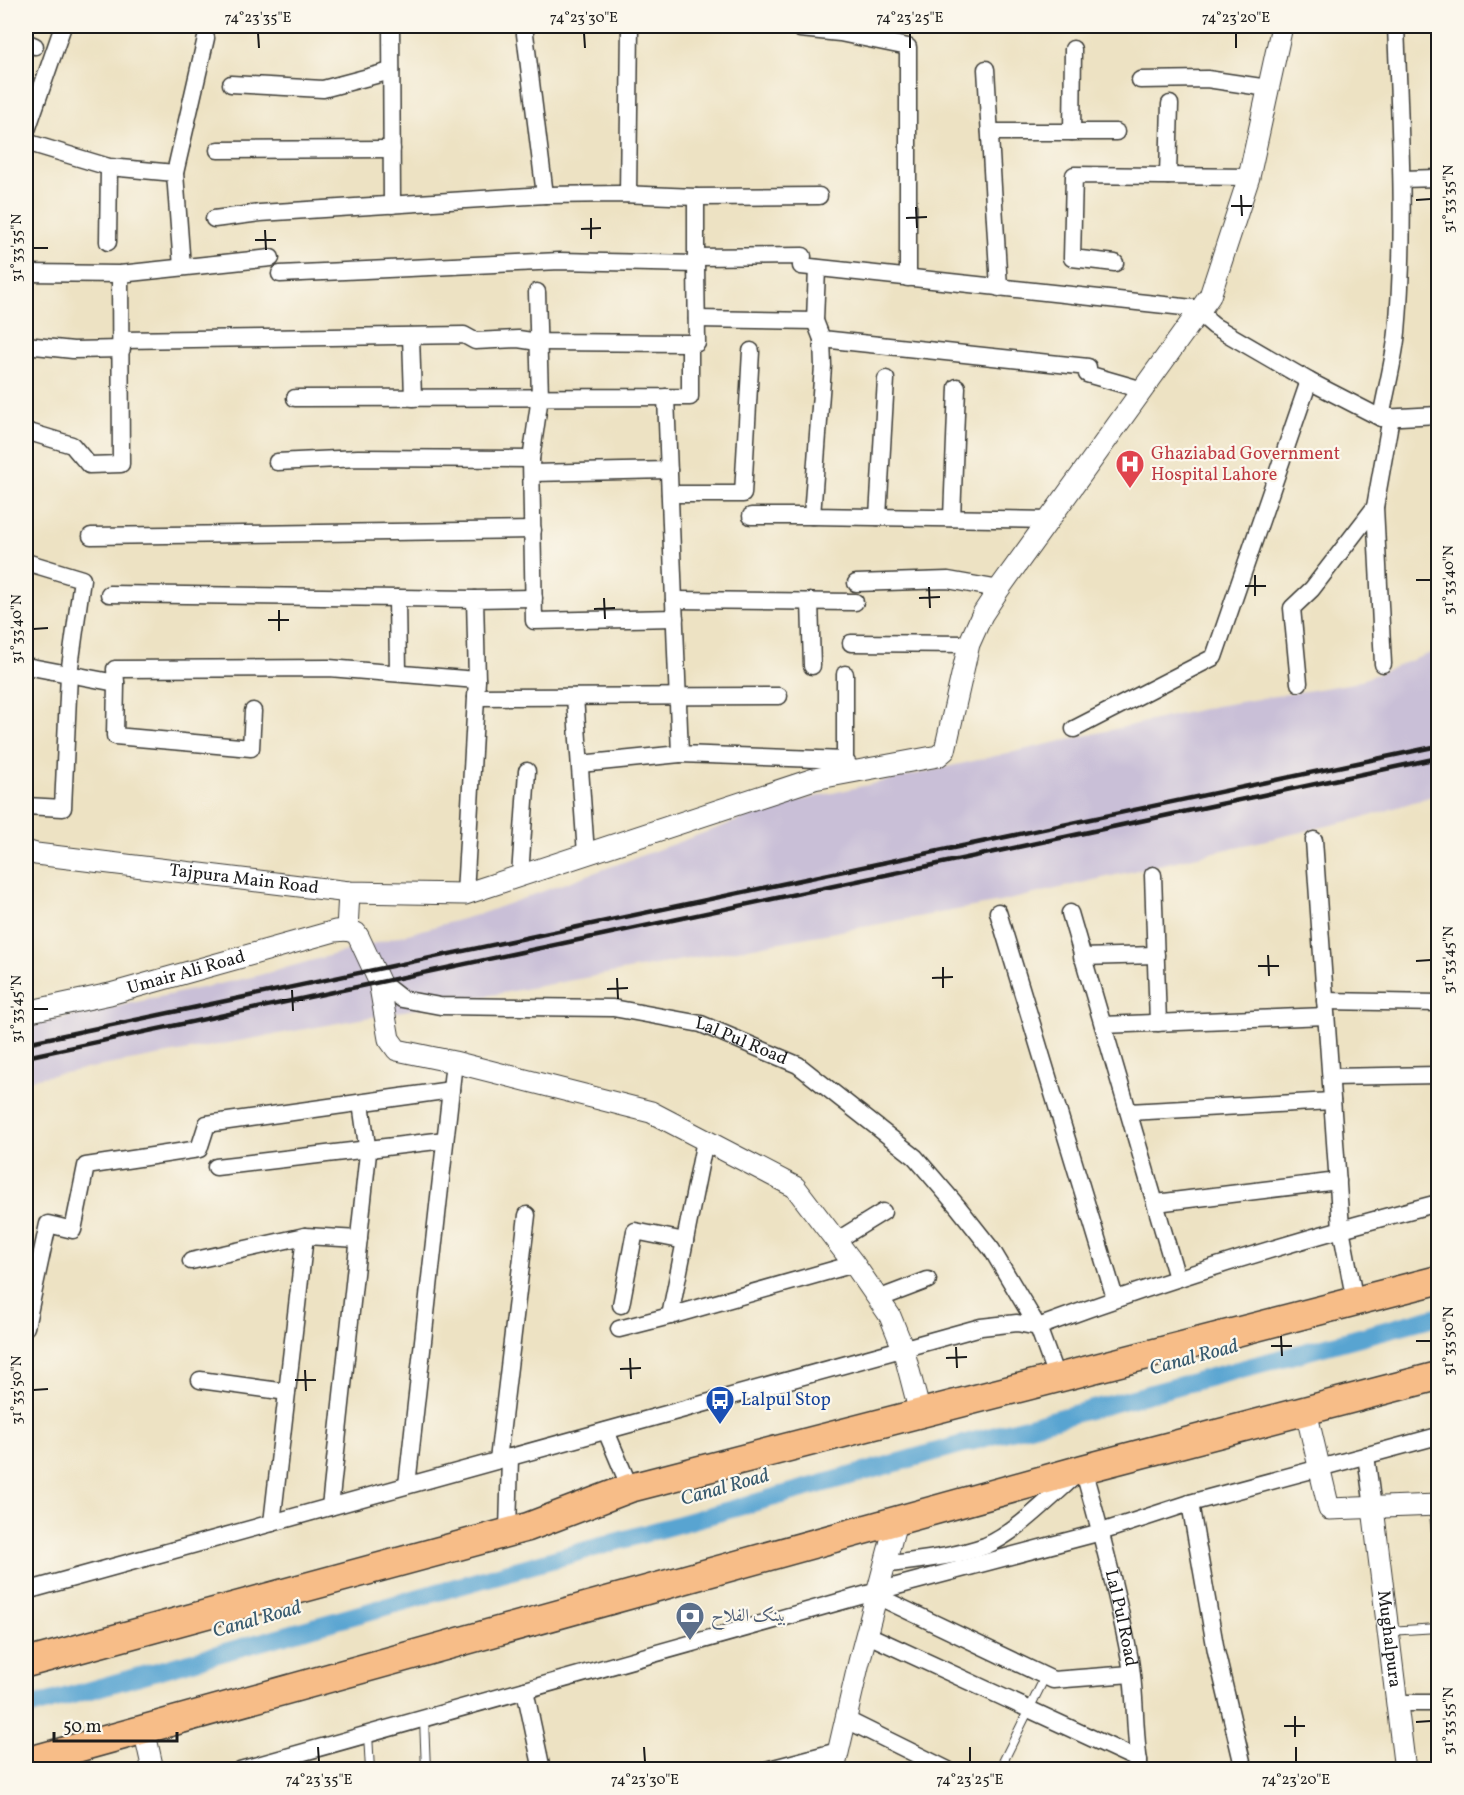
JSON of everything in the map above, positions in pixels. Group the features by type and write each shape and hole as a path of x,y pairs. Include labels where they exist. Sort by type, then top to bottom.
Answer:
{"highway":[{"path":"26,1663 544,1521 630,1488 1438,1280"},
{"path":"26,1762 1083,1469 1438,1376"}],"street":[{"path":"27,126 63,26"},
{"path":"391,26 392,205"},
{"path":"524,26 545,195"},
{"path":"628,194 630,26"},
{"path":"801,26 800,29 840,33 908,46 908,278"},
{"name":"Tajpura Main Road","path":"26,851 349,891 465,894 814,779 849,765 929,759 938,756 945,750 969,644 982,615 1210,296 1249,177 1282,26"},
{"path":"1383,664 1375,507 1400,293 1402,179 1396,26"},
{"path":"182,267 175,173 206,38"},
{"path":"1072,132 1073,49"},
{"path":"986,69 999,288"},
{"path":"231,84 323,89 391,71"},
{"path":"1140,80 1207,79 1268,88"},
{"path":"1168,176 1170,104"},
{"path":"990,132 1116,132"},
{"path":"26,142 109,167 175,173"},
{"path":"218,150 392,149"},
{"path":"108,242 109,167"},
{"path":"1115,263 1072,258 1074,175 1249,177"},
{"path":"1402,179 1438,178"},
{"path":"214,219 260,213 545,195 819,196"},
{"path":"26,345 73,350 122,345 464,335 474,341 518,339 538,342 697,343 696,197"},
{"path":"280,274 560,261 696,261 803,256 801,266 1202,309 1207,321 1214,326 1309,381 1386,418 1438,415"},
{"path":"26,273 120,274 271,258"},
{"path":"814,516 812,516 823,366 822,339 815,321 817,268"},
{"path":"26,431 72,445 88,465 121,464 120,274"},
{"path":"537,292 540,397 532,466 534,621 675,618"},
{"path":"697,319 815,321"},
{"path":"411,336 413,398"},
{"path":"822,339 1088,367 1088,374 1143,390"},
{"path":"295,398 690,397 690,343"},
{"path":"670,494 743,495 751,351"},
{"path":"878,517 886,379"},
{"path":"1074,729 1214,657 1309,381"},
{"path":"952,518 957,387"},
{"path":"666,397 680,754"},
{"path":"278,462 358,458 669,470"},
{"path":"1299,683 1292,608 1312,589 1375,507"},
{"path":"751,516 1050,520"},
{"path":"92,536 533,530"},
{"path":"26,562 82,579 69,674 63,808 26,806"},
{"path":"856,583 948,580 999,589"},
{"path":"109,594 534,598"},
{"path":"397,598 398,673"},
{"path":"465,894 477,680 475,599"},
{"path":"674,600 855,602"},
{"path":"810,602 812,666"},
{"path":"850,642 969,644"},
{"path":"26,666 116,683"},
{"path":"253,711 251,748 115,736 115,669 329,668 477,680"},
{"path":"580,764 680,754 849,765 845,675"},
{"path":"476,698 779,696"},
{"path":"575,697 586,854"},
{"path":"520,876 527,771"},
{"path":"1314,840 1341,1228 1355,1302"},
{"path":"1153,875 1158,1023"},
{"path":"347,930 349,891"},
{"path":"998,912 1115,1298"},
{"path":"1070,913 1177,1278"},
{"name":"Lal Pul Road","path":"347,930 356,933 379,981 402,999 441,1006 613,1008 701,1024 798,1065 915,1158 958,1207 992,1250 1038,1327 1057,1378"},
{"name":"Umair Ali Road","path":"26,1012 110,994 335,931 347,930"},
{"path":"1082,957 1156,955"},
{"path":"379,981 389,1039 398,1050 651,1112 795,1187 854,1264 890,1316 903,1348 920,1413"},
{"path":"1103,1025 1158,1023 1326,1008 1438,1003"},
{"path":"407,1485 454,1062"},
{"path":"1331,1077 1438,1075"},
{"path":"26,1327 48,1224 73,1230 86,1166 199,1149 207,1124 451,1090"},
{"path":"1129,1112 1332,1101"},
{"path":"330,1507 367,1150 361,1103"},
{"path":"216,1167 446,1140"},
{"path":"670,1316 705,1140"},
{"path":"1156,1203 1338,1181"},
{"path":"26,1591 981,1327 1017,1323 1038,1327 1177,1278 1341,1228 1438,1203"},
{"path":"836,1241 883,1212"},
{"path":"508,1531 504,1459 527,1215"},
{"path":"621,1305 635,1231 685,1241"},
{"path":"191,1261 305,1236 358,1239"},
{"path":"272,1523 305,1236"},
{"path":"619,1329 854,1264"},
{"path":"878,1299 928,1280"},
{"path":"200,1380 287,1392"},
{"path":"1306,1411 1329,1509 1436,1505"},
{"path":"606,1431 630,1488"},
{"path":"240,1770 1101,1532 1190,1503 1438,1436"},
{"path":"1366,1455 1373,1508"},
{"path":"885,1565 960,1553 1004,1537 1083,1469"},
{"name":"Lal Pul Road","path":"1083,1469 1101,1532 1131,1674 1139,1765"},
{"path":"1190,1503 1216,1651 1244,1770"},
{"name":"Mughalpura","path":"1373,1508 1405,1770"},
{"path":"766,1770 836,1760 896,1522"},
{"path":"878,1593 1053,1680 1131,1674"},
{"path":"866,1634 1029,1709 1139,1765"},
{"path":"525,1690 543,1770"},
{"path":"1396,1703 1438,1703"},
{"path":"845,1719 948,1770"},
{"path":"144,1729 153,1770"}],"lane":[{"path":"1436,1505 1438,1552"},
{"path":"1388,1630 1438,1628"},
{"path":"999,1770 1045,1677"},
{"path":"424,1719 426,1770"},
{"path":"368,1734 370,1770"}],"shaded area":[{"path":"1438,650 1438,794 1370,816 1000,902 26,1080 26,1026 256,976 480,914 784,804 1216,706 1354,683"}],"waterway":[{"name":"Canal Road","path":"26,1708 970,1442 1438,1316"}],"railway":[{"path":"26,1043 1438,746"},
{"path":"26,1057 1438,758"}],"place":[{"name":"Ghaziabad Government Hospital Lahore","path":"1130,490"},
{"name":"Lalpul Stop","path":"720,1426"},
{"name":"بینک الفلاح","path":"690,1642"}]}
